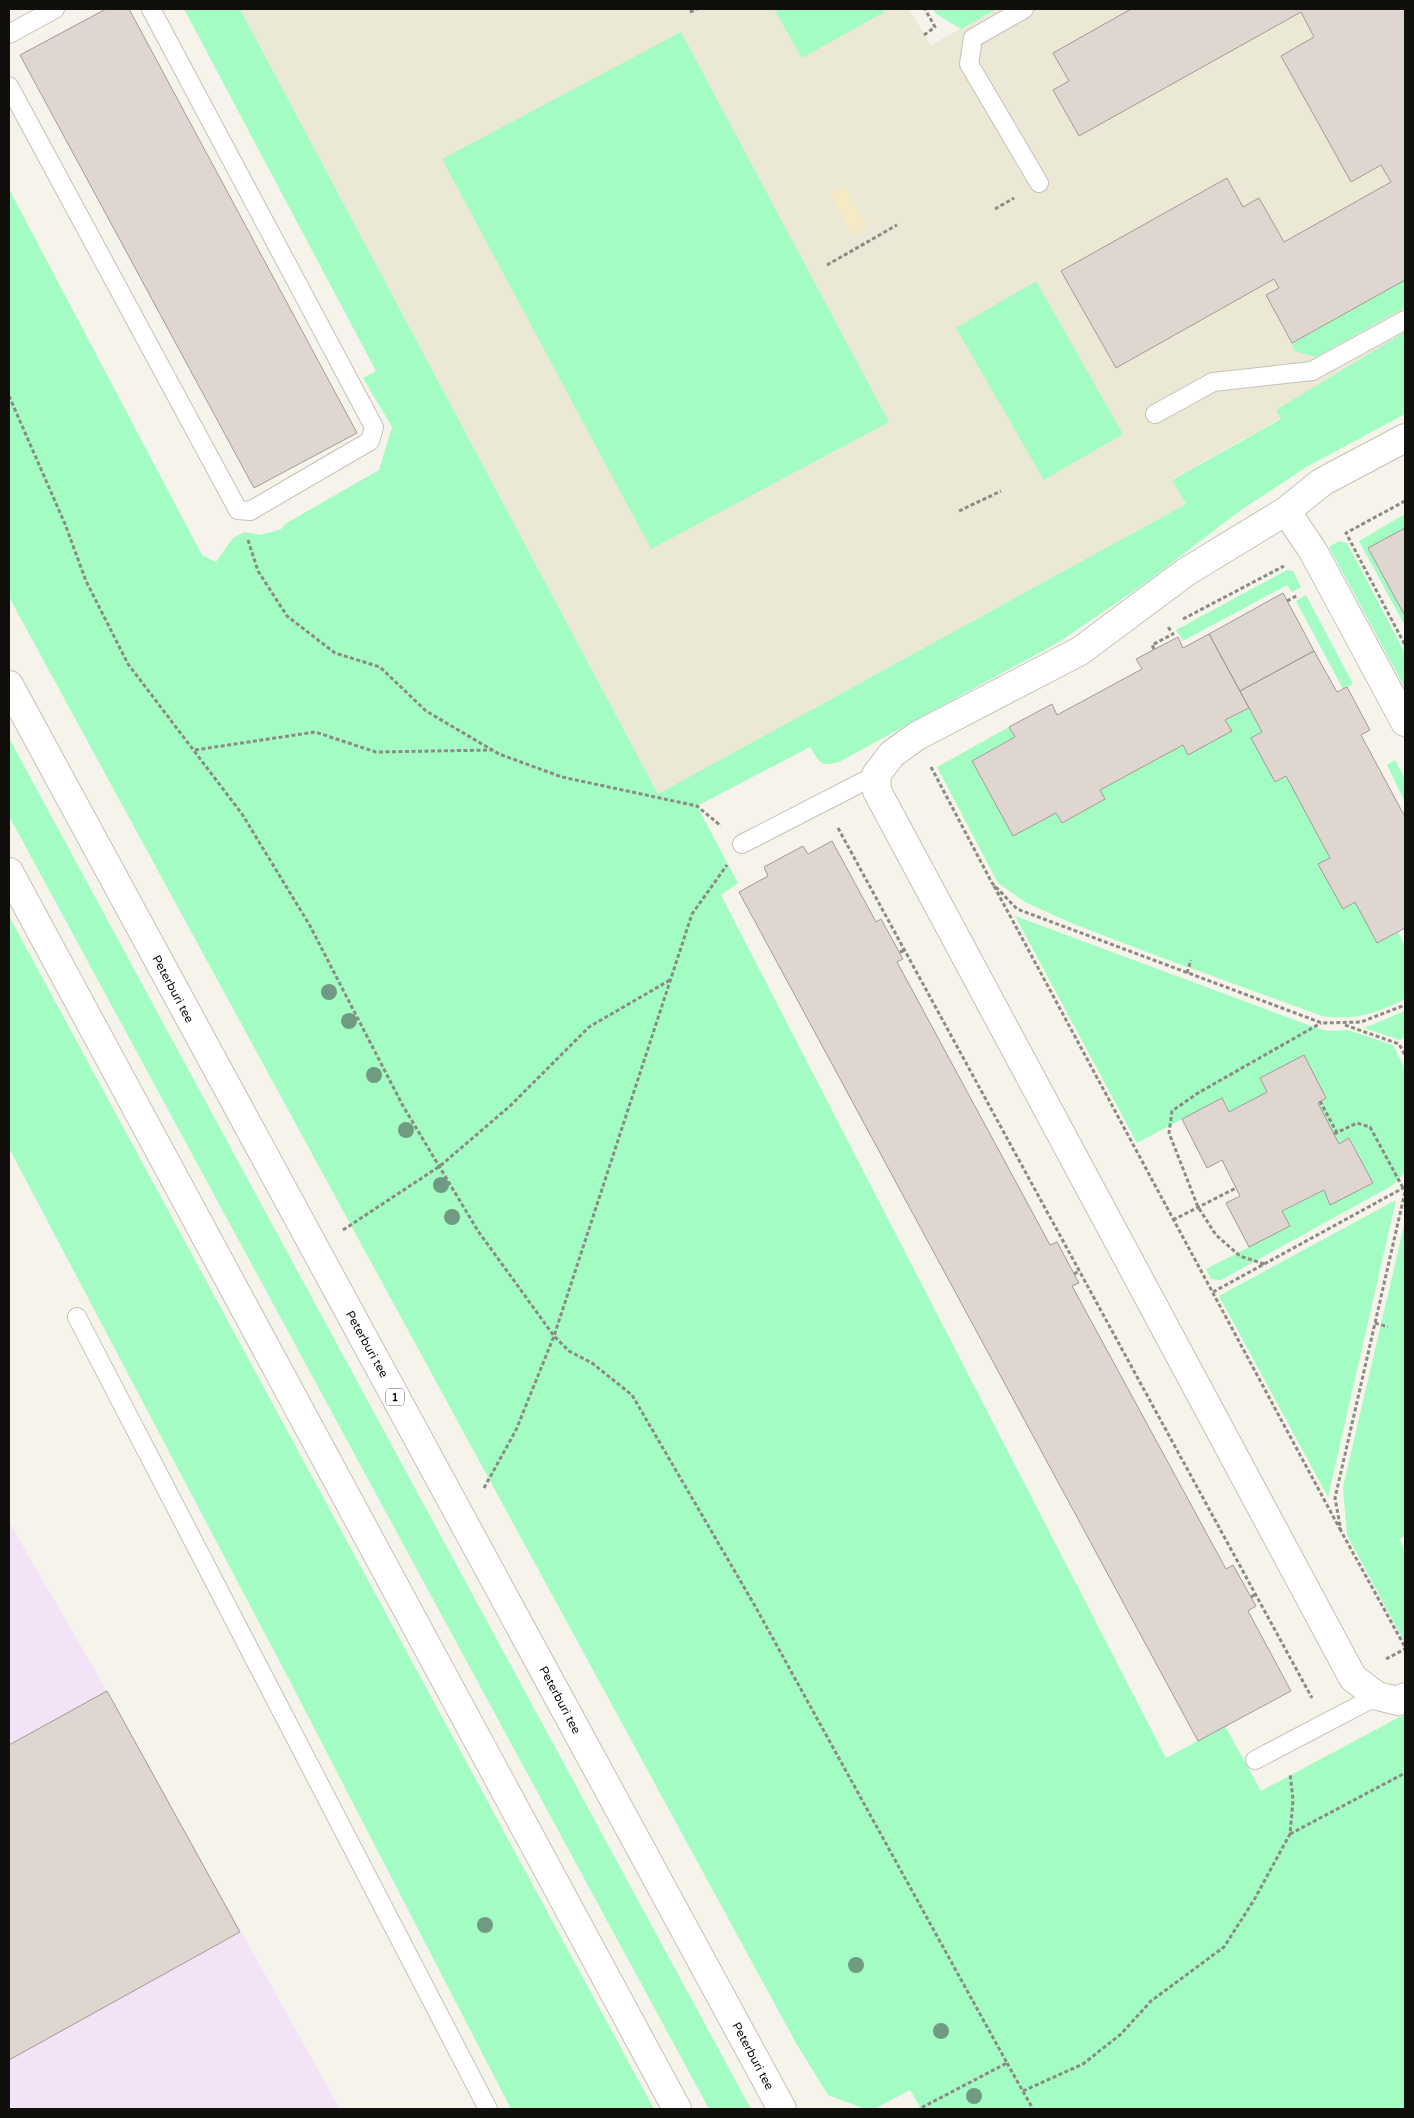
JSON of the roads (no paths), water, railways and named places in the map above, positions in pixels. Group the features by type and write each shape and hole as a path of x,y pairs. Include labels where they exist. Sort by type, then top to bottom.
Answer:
{"main road":[{"path":"1405,438 1322,482 1286,511 1186,572 1080,651 917,736 892,754 878,786 1353,1678 1377,1696 1398,1701 1405,1697"},
{"path":"1286,511 1313,551 1405,722"},
{"name":"Peterburi tee","path":"9,685 782,2109"},
{"path":"9,872 677,2109"}],"lane":[{"path":"9,34 55,9"},
{"path":"9,86 238,510 250,511 370,440 374,427 151,9"},
{"path":"1024,9 973,38 968,64 1039,183"},
{"path":"1155,414 1213,382 1312,371 1405,320"},
{"path":"742,844 878,786"},
{"path":"77,1317 488,2109"},
{"path":"1255,1760 1377,1696"}]}
